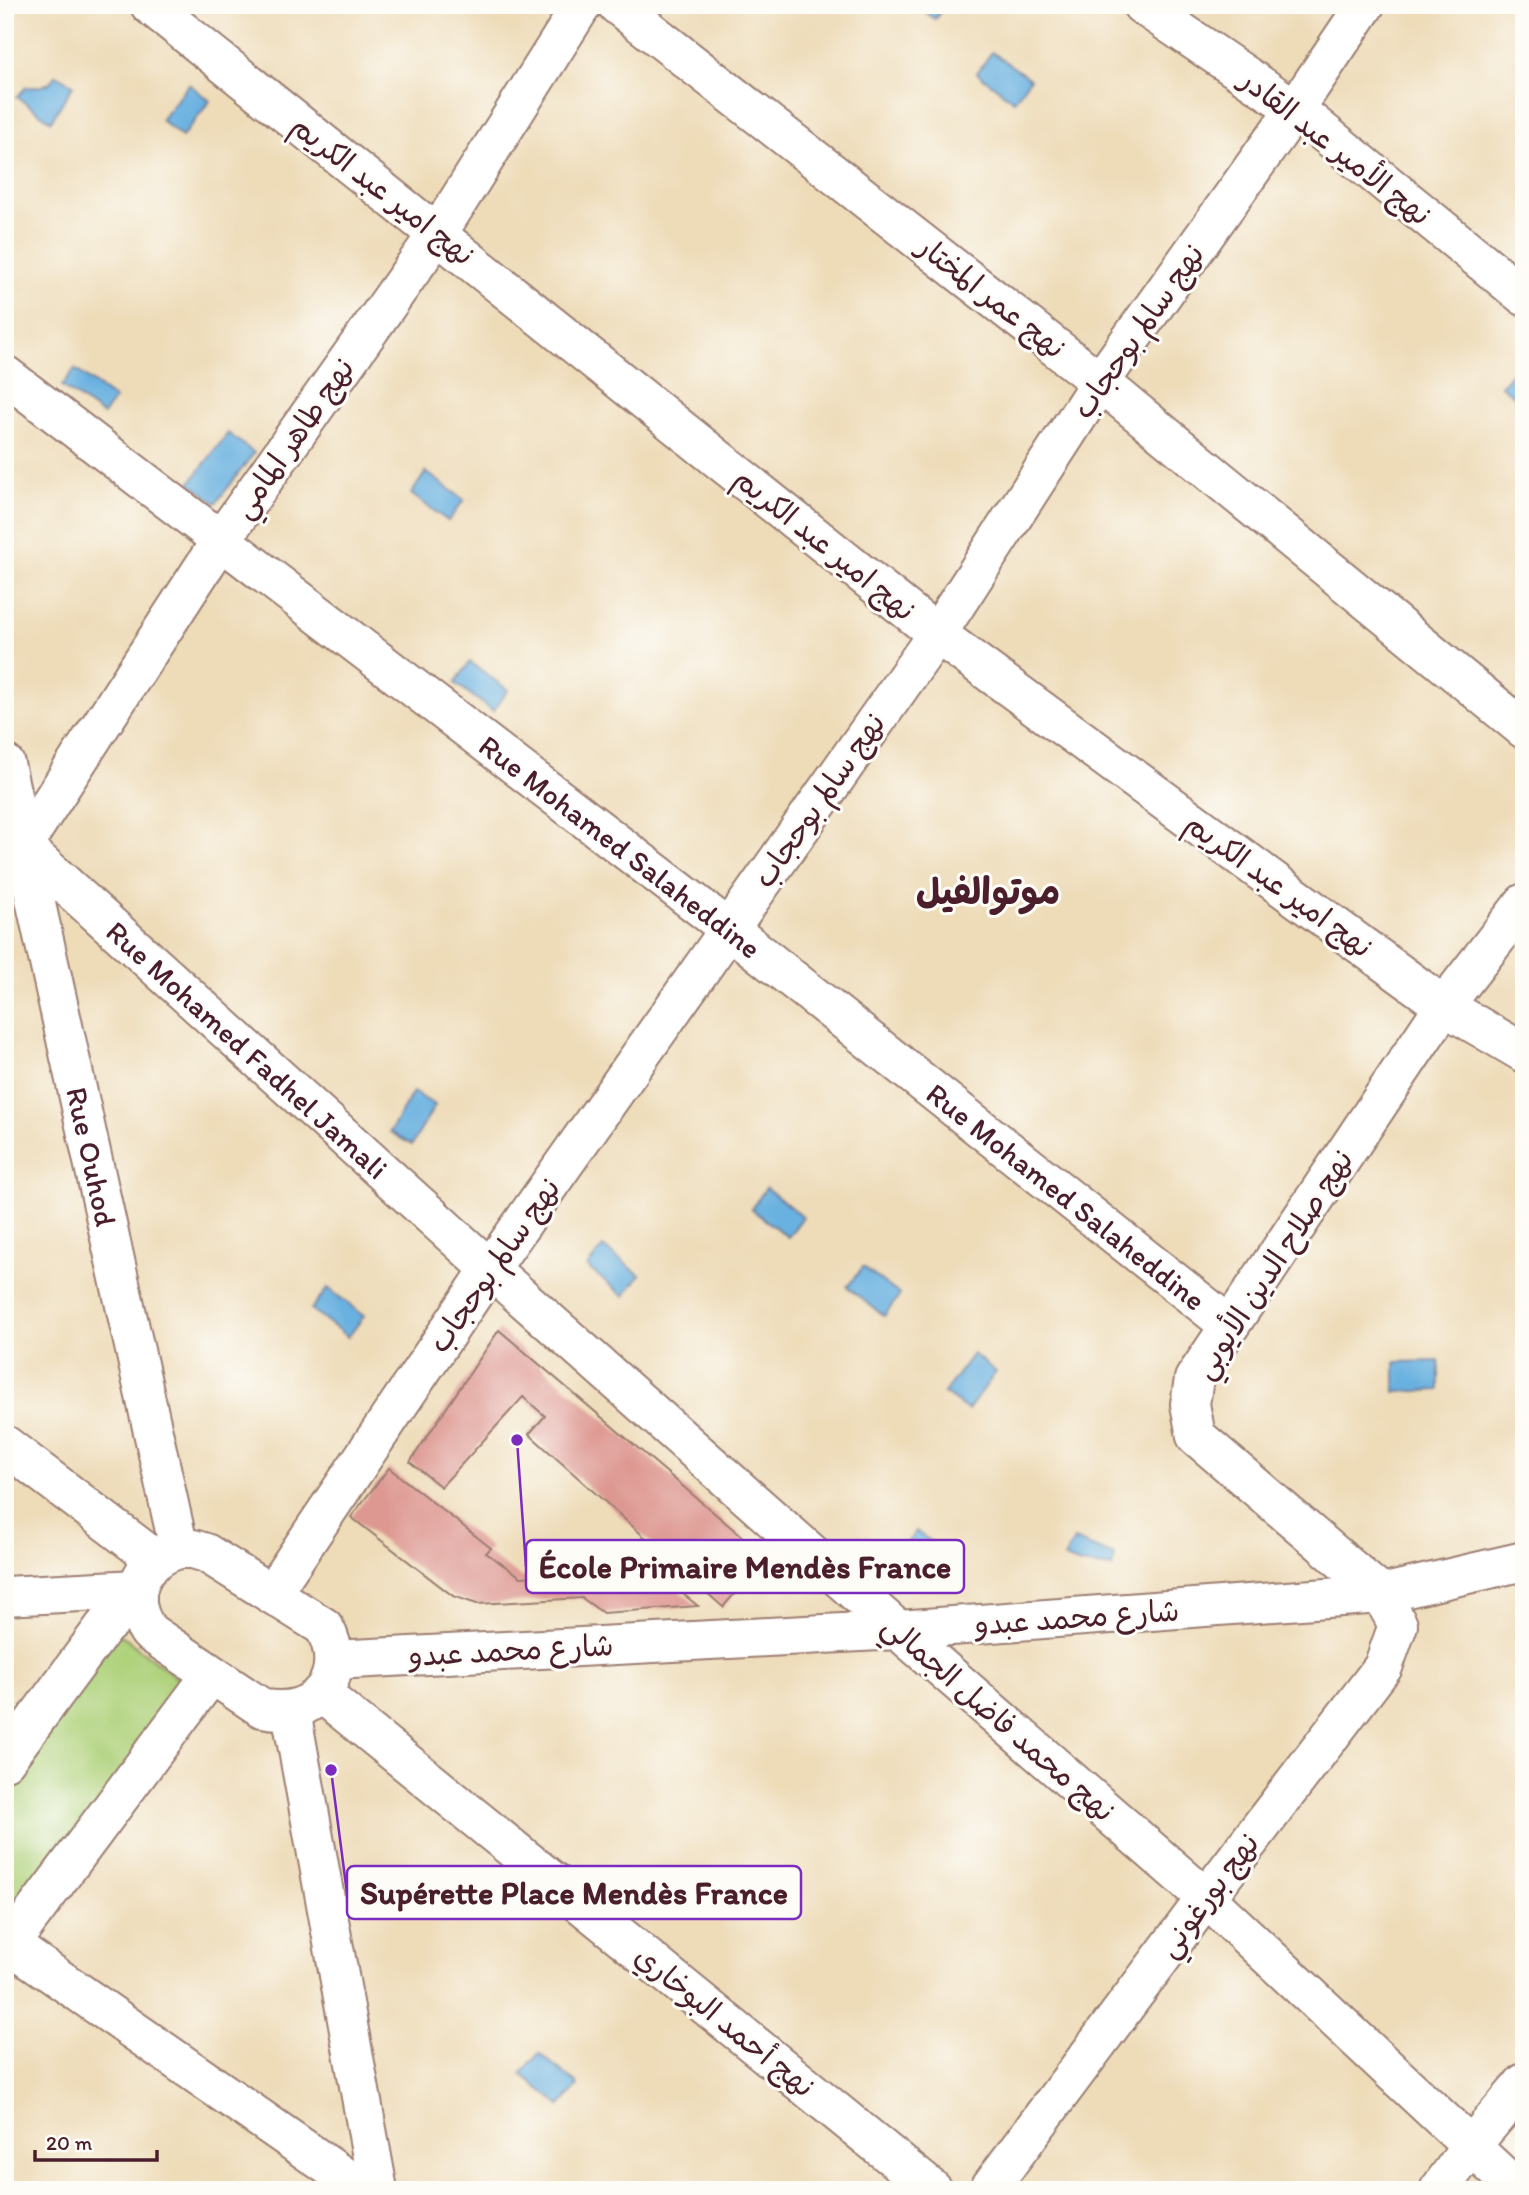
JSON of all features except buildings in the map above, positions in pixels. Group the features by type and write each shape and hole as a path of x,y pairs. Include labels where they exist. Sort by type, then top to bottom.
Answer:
{"street":[{"name":"نهج امير عبد الكريم","path":"150,5 937,634 1444,1006 1524,1053"},
{"name":"نهج طاهر المامي","path":"11,849 221,540 438,233 582,5"},
{"name":"نهج عمر المختار","path":"617,5 1100,382 1524,729"},
{"name":"نهج الأمير عبد القادر","path":"1142,5 1295,109 1524,296"},
{"name":"نهج سالم بوحجاب","path":"271,1594 490,1269 937,634 1100,382 1295,109 1365,5"},
{"name":"Rue Mohamed Salaheddine","path":"5,374 729,929 1229,1325"},
{"name":"Rue Ouhod","path":"5,764 11,849 152,1574 139,1616 149,1632 211,1675"},
{"name":"Rue Mohamed Fadhel Jamali","path":"11,849 490,1269"},
{"name":"نهج صلاح الدين الأيوبي","path":"1381,1594 1196,1436 1190,1404 1194,1378 1444,1006 1524,903"},
{"name":"نهج محمد فاضل الجمالي","path":"490,1269 1206,1898 1518,2190"},
{"path":"5,1446 152,1574"},
{"path":"5,1761 104,1627 152,1574 193,1549 206,1553 324,1627 329,1637 315,1688 378,2190"},
{"name":"شارع محمد عبدو","path":"211,1675 262,1709 277,1712 315,1688 898,1630 1381,1594 1524,1561"},
{"path":"5,1596 152,1574"},
{"name":"نهج بورغوني","path":"988,2190 1206,1898 1384,1667 1398,1625 1381,1594"},
{"path":"211,1675 7,1945 363,2190"},
{"name":"نهج أحمد البوخاري","path":"315,1688 933,2190"},
{"path":"1439,2190 1471,2146 1524,2083"}],"green space":[{"path":"114,1630 186,1684 5,1942 5,1780"}],"water":[{"path":"916,5 945,5 935,19"},
{"path":"992,52 1030,79 1014,101 977,73"},
{"path":"57,75 73,85 51,121 17,97 26,87 43,86"},
{"path":"189,84 210,101 182,137 161,120"},
{"path":"1524,358 1524,404 1501,386"},
{"path":"75,369 115,399 103,415 62,386"},
{"path":"228,433 254,453 216,503 190,483"},
{"path":"426,472 464,500 448,521 411,494"},
{"path":"470,662 508,690 493,711 455,683"},
{"path":"413,1092 435,1105 412,1145 390,1132"},
{"path":"766,1188 803,1217 788,1237 751,1209"},
{"path":"603,1247 640,1275 624,1296 587,1267"},
{"path":"863,1267 900,1295 884,1316 847,1287"},
{"path":"328,1288 364,1316 348,1337 311,1309"},
{"path":"973,1354 996,1372 968,1410 944,1393"},
{"path":"1439,1361 1439,1390 1395,1392 1395,1362"},
{"path":"916,1531 935,1545 911,1579 891,1565"},
{"path":"1074,1540 1115,1556 1112,1568 1081,1564 1064,1558"},
{"path":"539,2053 578,2085 561,2106 521,2074"}],"place":[{"name":"École Primaire Mendès France","path":"517,1440"},
{"name":"Supérette Place Mendès France","path":"331,1770"}],"district":[{"name":"موتوالفيل","path":"988,891"}]}
